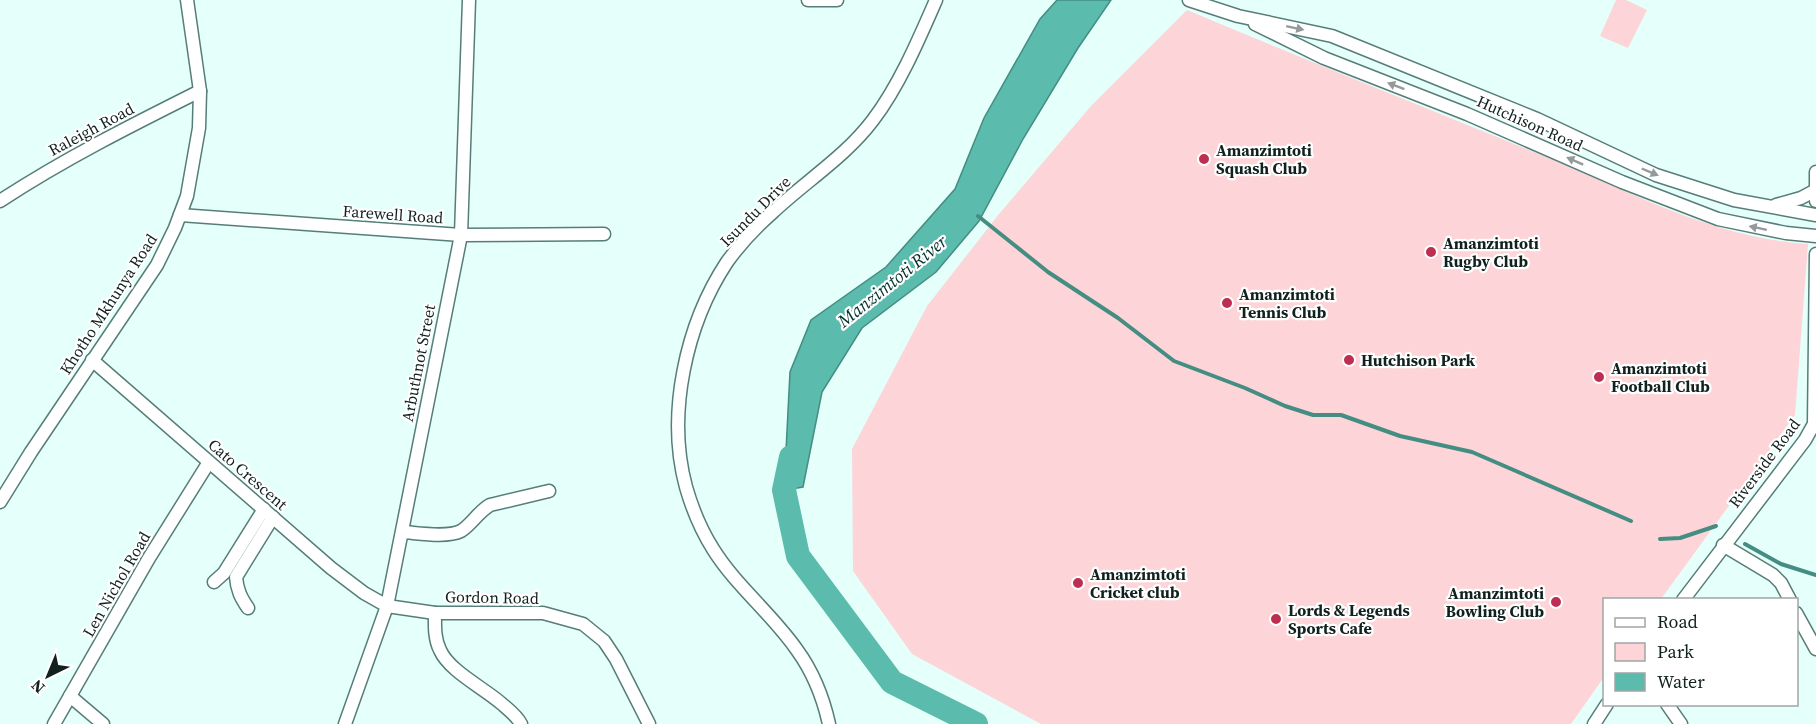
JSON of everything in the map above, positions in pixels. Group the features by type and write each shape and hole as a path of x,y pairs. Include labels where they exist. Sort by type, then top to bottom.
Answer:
{"street":[{"name":"Khotho Mkhunya Road","path":"0,502 157,265 180,215 194,164 199,128 200,91 187,0"},
{"name":"Arbuthnot Street","path":"345,724 387,606 461,235 469,0"},
{"path":"808,0 837,0"},
{"name":"Isundu Drive","path":"829,724 817,684 806,664 712,549 694,512 685,484 679,433 679,402 683,373 700,313 729,260 768,217 844,152 873,121 897,80 936,0"},
{"name":"Hutchison Road","path":"1188,0 1238,16 1332,36 1537,119 1656,175 1734,200 1816,215"},
{"name":"Hutchison Road","path":"1238,16 1324,58 1467,114 1622,182 1718,219 1786,233 1816,236"},
{"name":"Raleigh Road","path":"0,201 35,177 92,145 200,91"},
{"path":"1816,172 1816,201"},
{"path":"1769,206 1792,202 1816,190"},
{"name":"Farewell Road","path":"180,215 461,235 604,234"},
{"name":"Riverside Road","path":"1684,598 1805,440 1814,424 1816,254"},
{"name":"Cato Crescent","path":"92,360 331,568 364,593 387,606"},
{"name":"Len Nichol Road","path":"54,724 149,558 209,462"},
{"path":"403,532 452,534 464,528 490,505 549,490"},
{"path":"214,582 224,573 268,513"},
{"path":"248,608 241,599 236,577 268,513"},
{"path":"1723,545 1773,576 1781,583 1789,598"},
{"name":"Gordon Road","path":"387,606 435,613 543,613 583,624 604,641 616,659 649,724"},
{"path":"435,613 436,638 446,661 495,697 518,718 521,724"},
{"path":"1798,615 1816,648"},
{"path":"70,696 102,724"},
{"path":"1594,724 1606,706"},
{"path":"1668,706 1681,724"}],"green space":[{"path":"1616,0 1626,0 1647,10 1628,48 1600,36"},
{"name":"Hutchison Park","path":"1187,10 1674,211 1739,233 1808,244 1795,415 1662,598 1603,598 1603,678 1571,724 1041,724 912,654 853,571 852,449 927,306 999,214 1091,106"}],"water":[{"path":"1057,0 1111,0 1078,48 1023,139 979,221 936,272 862,328 822,392 803,487 784,490 790,372 811,320 886,267 955,189 984,118 1040,19"}],"waterway":[{"path":"978,216 1048,272 1118,318 1174,361 1313,415 1341,415 1400,436 1472,452 1631,521"},
{"name":"Manzimtoti River","path":"791,457 784,490 798,556 892,682 976,724"},
{"path":"1660,539 1680,538 1716,526"},
{"path":"1745,544 1781,564 1816,575"}],"place":[{"name":"Amanzimtoti Squash Club","path":"1204,159"},
{"name":"Amanzimtoti Rugby Club","path":"1431,252"},
{"name":"Amanzimtoti Tennis Club","path":"1227,303"},
{"name":"Hutchison Park","path":"1349,360"},
{"name":"Amanzimtoti Football Club","path":"1599,377"},
{"name":"Amanzimtoti Cricket club","path":"1078,583"},
{"name":"Amanzimtoti Bowling Club","path":"1556,602"},
{"name":"Lords & Legends Sports Cafe","path":"1276,619"}]}
